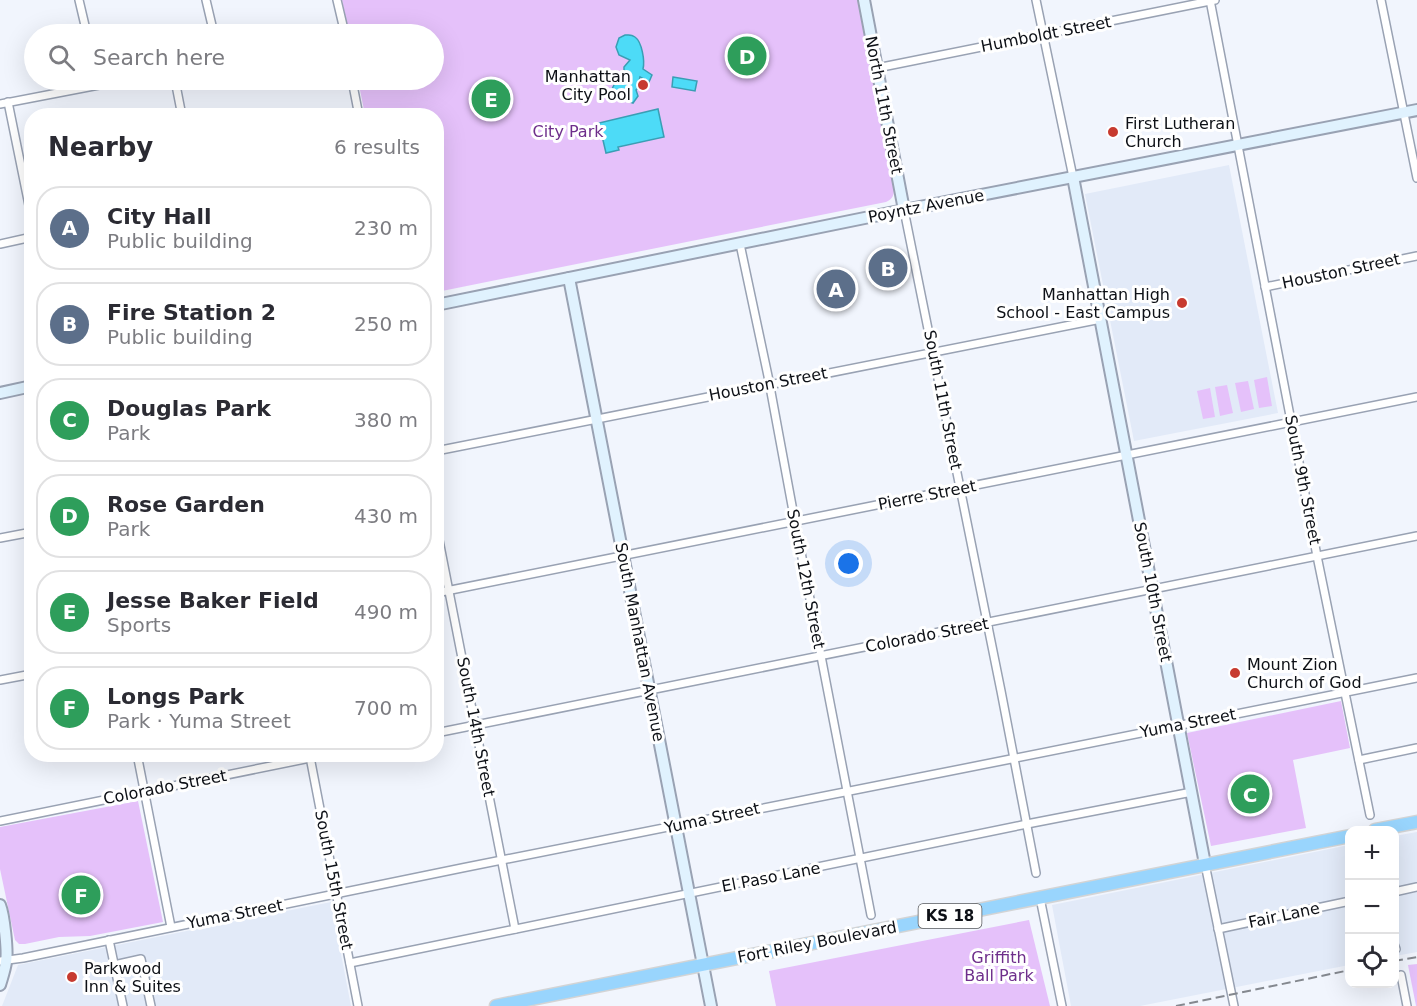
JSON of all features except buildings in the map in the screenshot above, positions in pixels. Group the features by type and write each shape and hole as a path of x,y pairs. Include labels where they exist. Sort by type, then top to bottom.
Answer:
{"highway":[{"path":"1398,826 1417,822"},
{"name":"Fort Riley Boulevard","path":"496,1006 1345,837"}],"street":[{"path":"79,0 85,24"},
{"path":"206,0 212,24"},
{"path":"337,0 342,24"},
{"name":"North 11th Street","path":"864,0 904,210"},
{"path":"1036,0 1073,177"},
{"name":"Humboldt Street","path":"877,68 1212,0"},
{"name":"South 9th Street","path":"1212,0 1317,556 1370,815"},
{"path":"1381,0 1417,178"},
{"path":"24,187 4,103 62,90"},
{"path":"177,90 180,108"},
{"path":"354,90 357,108"},
{"name":"Poyntz Avenue","path":"444,303 904,210 1417,110"},
{"name":"South 10th Street","path":"1073,177 1234,1006"},
{"name":"South 11th Street","path":"904,210 1036,873"},
{"path":"0,244 24,239"},
{"name":"South 12th Street","path":"740,243 768,376 871,915"},
{"name":"Houston Street","path":"1265,287 1417,256"},
{"name":"South Manhattan Avenue","path":"569,278 711,1006"},
{"name":"Houston Street","path":"444,449 1101,319"},
{"path":"0,393 24,388"},
{"name":"Pierre Street","path":"444,591 1417,397"},
{"path":"0,538 24,534"},
{"name":"Colorado Street","path":"444,731 1417,536"},
{"name":"South 14th Street","path":"444,562 515,929"},
{"path":"0,680 24,676"},
{"name":"Yuma Street","path":"3,961 1417,678"},
{"path":"1359,760 1417,748"},
{"path":"139,762 171,927"},
{"name":"Colorado Street","path":"0,821 286,762"},
{"name":"South 15th Street","path":"311,762 358,1006"},
{"name":"El Paso Lane","path":"350,963 1192,792"},
{"path":"1399,891 1417,887"},
{"path":"1040,898 1062,1006"},
{"name":"Fair Lane","path":"1218,928 1345,902"},
{"path":"0,905 4,924 0,985"},
{"path":"109,940 123,1006"},
{"path":"114,965 141,959 151,1006"},
{"path":"1401,975 1407,1006"}],"shaded area":[{"name":"Manhattan High School - East Campus","path":"1229,165 1278,413 1134,441 1085,194"},
{"path":"1417,832 1417,952 1399,955 1399,880 1399,835"},
{"path":"1345,846 1345,966 1140,1006 1071,1006 1052,905"},
{"path":"331,902 351,1006 2,1006 18,965"}],"green space":[{"name":"City Park","path":"342,0 858,0 894,188 893,195 886,202 444,291 444,108 364,108 360,90 444,90 444,24 347,24"},
{"path":"1267,377 1272,406 1259,408 1254,380"},
{"path":"1248,381 1254,409 1241,412 1235,383"},
{"path":"1227,385 1233,413 1220,416 1215,387"},
{"path":"1210,388 1215,417 1203,419 1197,391"},
{"path":"1341,701 1350,748 1293,760 1306,828 1211,846 1187,733"},
{"path":"138,801 163,922 90,936 59,937 19,944 15,940 0,869 0,827"},
{"name":"Griffith Ball Park","path":"1029,920 1050,1006 776,1006 769,971"},
{"path":"1417,964 1417,1006 1416,1006 1408,965"}],"water":[{"path":"632,35 637,39 644,61 643,69 652,75 649,82 640,77 641,85 636,90 638,96 633,103 624,100 612,89 615,83 628,75 624,67 630,60 619,55 616,47 619,38"},
{"path":"673,77 697,81 695,91 672,87"},
{"path":"658,109 664,137 618,147 619,150 606,153 599,123"}],"railway":[{"path":"1399,960 1417,957"},
{"path":"1176,1006 1345,971"}],"place":[{"name":"Rose Garden","path":"747,56"},
{"name":"Manhattan City Pool","path":"643,85"},
{"name":"Jesse Baker Field","path":"491,99"},
{"name":"First Lutheran Church","path":"1113,132"},
{"name":"Fire Station 2","path":"888,268"},
{"name":"City Hall","path":"836,289"},
{"name":"Manhattan High School - East Campus","path":"1182,303"},
{"name":"Mount Zion Church of God","path":"1235,673"},
{"name":"Douglas Park","path":"1250,794"},
{"name":"Longs Park","path":"81,895"},
{"name":"Parkwood Inn & Suites","path":"72,977"}]}
